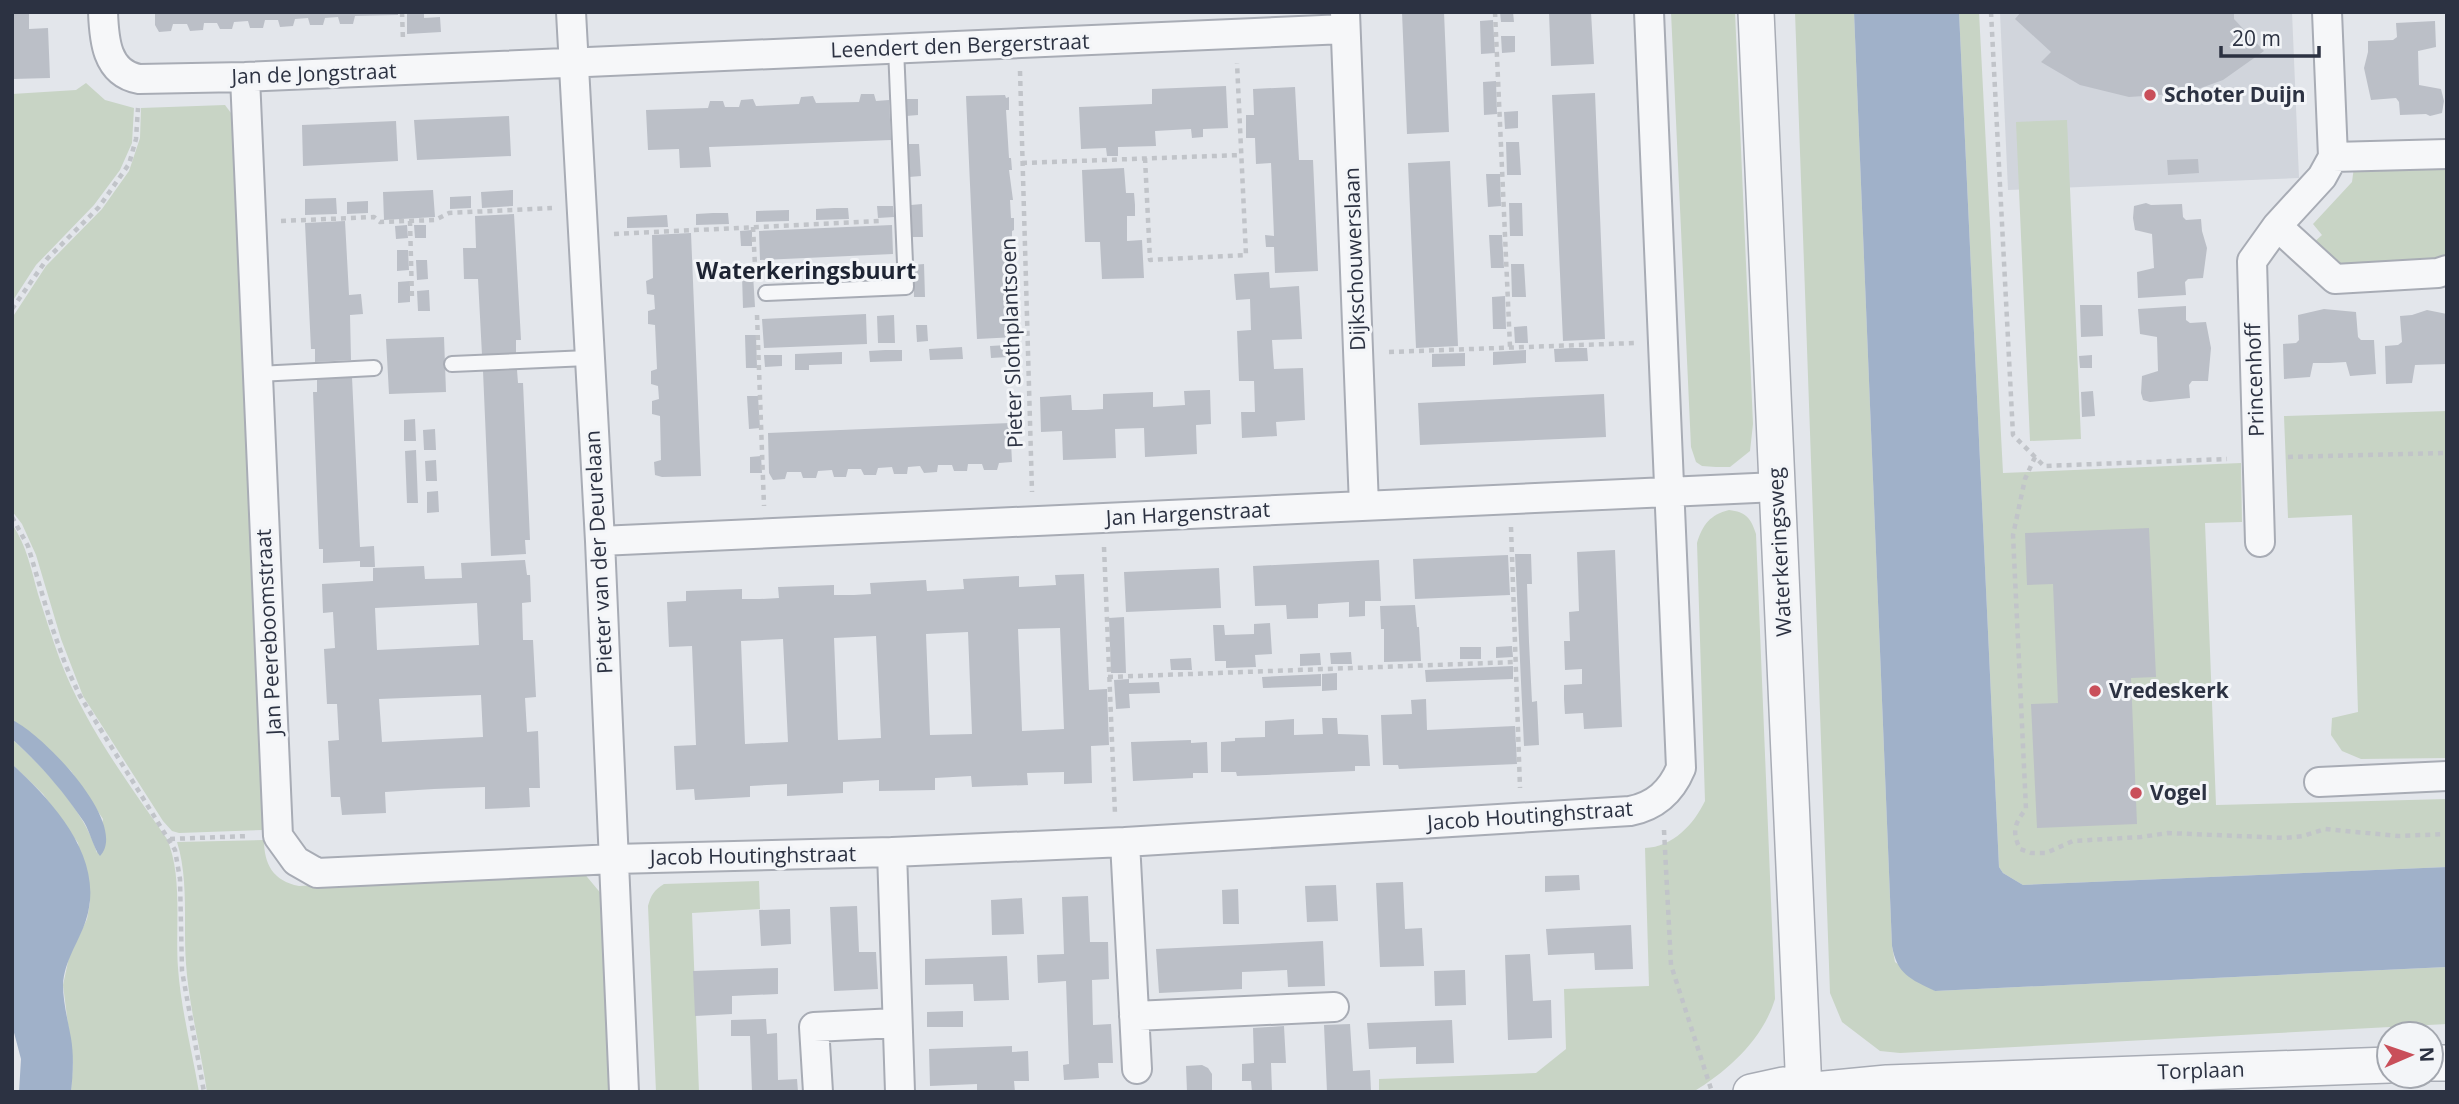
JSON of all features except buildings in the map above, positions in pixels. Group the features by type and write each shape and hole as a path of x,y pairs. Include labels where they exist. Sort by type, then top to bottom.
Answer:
{"street":[{"path":"103,12 107,49 112,62 123,74 139,79"},
{"name":"Pieter van der Deurelaan","path":"571,12 600,541 624,1092"},
{"path":"1649,12 1670,490"},
{"name":"Waterkeringsweg","path":"1756,12 1804,1091"},
{"path":"2327,12 2333,157 2447,154"},
{"name":"Leendert den Bergerstraat","path":"574,63 1236,34 1345,21"},
{"name":"Dijkschouwerslaan","path":"1345,21 1364,506"},
{"name":"Jan de Jongstraat","path":"139,79 574,63"},
{"name":"Jan Peereboomstraat","path":"245,77 278,836"},
{"name":"Princenhoff","path":"2260,542 2252,261 2277,226 2322,177 2333,157"},
{"path":"2277,226 2334,279 2438,273 2447,270"},
{"name":"Jan Hargenstraat","path":"600,541 1777,486"},
{"name":"Jacob Houtinghstraat","path":"614,859 892,852 1125,842 1646,808 1674,784 1681,768 1670,490"},
{"path":"2319,782 2447,776"},
{"path":"278,836 296,861 317,873 614,859"},
{"path":"1125,842 1137,1069"},
{"path":"892,852 900,1092"},
{"path":"1134,1016 1334,1007"},
{"path":"818,1092 814,1027 897,1023"},
{"name":"Torplaan","path":"1751,1092 1783,1085 1804,1091 1887,1083 2375,1066"}],"lane":[{"path":"766,293 906,287 896,48"},
{"path":"452,364 588,358"},
{"path":"258,374 374,368"}],"path":[{"path":"1495,12 1510,347"},
{"path":"1991,12 2013,435 2044,466 2447,453"},
{"path":"1145,158 1150,260 1245,255 1236,34"},
{"name":"Pieter Slothplantsoen","path":"1019,43 1033,521"},
{"path":"12,309 47,259 99,207 129,164 136,139 139,79"},
{"path":"1022,163 1241,155"},
{"path":"251,223 374,217 380,222 435,220 449,212 581,207"},
{"path":"582,236 903,220"},
{"path":"410,221 412,299"},
{"path":"753,228 755,266 766,293 757,312 765,475 763,533"},
{"path":"1358,354 1664,342"},
{"path":"2035,457 2025,479 2013,535 2026,809 2017,821 2013,833 2020,849 2031,853 2046,853 2073,841 2168,833 2285,838 2325,829 2398,836 2447,834"},
{"path":"1510,499 1521,818"},
{"path":"12,517 28,546 65,666 91,718 170,839 179,866 182,971 204,1092"},
{"path":"1103,518 1114,809 1125,842"},
{"path":"1108,677 1516,662"},
{"path":"1655,802 1665,834 1671,965 1712,1092"},
{"path":"170,839 278,836"}],"shaded area":[{"name":"Schoter Duijn","path":"2000,12 2292,12 2299,178 2008,190"}],"green space":[{"path":"1671,12 1735,12 1753,424 1750,451 1730,467 1702,466 1696,462 1691,447"},
{"path":"1795,12 1854,12 1892,946 1895,962 1935,991 2447,967 2447,1024 2445,1020 2375,1020 2375,1028 1900,1053 1880,1051 1842,1022 1830,993"},
{"path":"1959,12 1979,12 2003,473 2241,463 2242,522 2205,523 2216,805 2447,799 2447,867 2023,885 2003,873 1999,867"},
{"path":"86,83 105,100 134,108 132,143 120,170 94,205 36,265 12,302 12,94 76,90"},
{"path":"225,105 231,113 232,122 263,830 179,833 172,831 163,821 83,696 61,639 36,555 22,524 12,511 12,318 46,266 102,209 129,171 140,138 141,108"},
{"path":"2067,120 2081,439 2030,441 2016,122"},
{"path":"2433,163 2447,168 2447,257 2437,262 2335,267 2312,244 2322,235 2313,224 2352,182 2354,167"},
{"path":"2447,411 2447,758 2361,759 2342,751 2331,735 2332,718 2358,712 2352,515 2288,518 2284,416"},
{"path":"1729,510 1740,512 1747,517 1756,534 1775,999 1762,1027 1743,1053 1693,1092 1379,1092 1379,1079 1536,1073 1566,1049 1564,989 1649,986 1645,848 1665,843 1681,833 1695,818 1705,801 1697,543 1708,521"},
{"path":"12,524 25,549 51,635 70,684 108,753 167,839 172,853 177,885 179,983 199,1092 71,1092 73,1064 63,985 69,957 87,919 90,903 78,843 43,794 12,764 12,739 62,791 83,822 97,853 103,819 71,771 12,720"},
{"path":"264,840 268,864 276,876 299,886 551,875 578,866 603,896 610,1092 207,1092 188,980 183,871 177,842"},
{"path":"759,881 760,909 692,913 699,1092 656,1092 648,906 652,896 664,884"}],"water":[{"path":"1854,12 1959,12 1999,867 2003,873 2023,885 2447,867 2447,967 1935,991 1912,979 1897,963 1892,946"},
{"path":"12,720 26,728 61,760 93,802 103,823 106,842 100,856 84,822 68,800 12,739"},
{"path":"12,764 59,814 82,853 89,875 90,897 86,920 69,960 63,985 73,1052 71,1092 19,1092 21,1059 12,1025"}],"place":[{"name":"Schoter Duijn","path":"2150,95"},
{"name":"Vredeskerk","path":"2095,691"},
{"name":"Vogel","path":"2136,793"}],"district":[{"name":"Waterkeringsbuurt","path":"806,271"}]}
